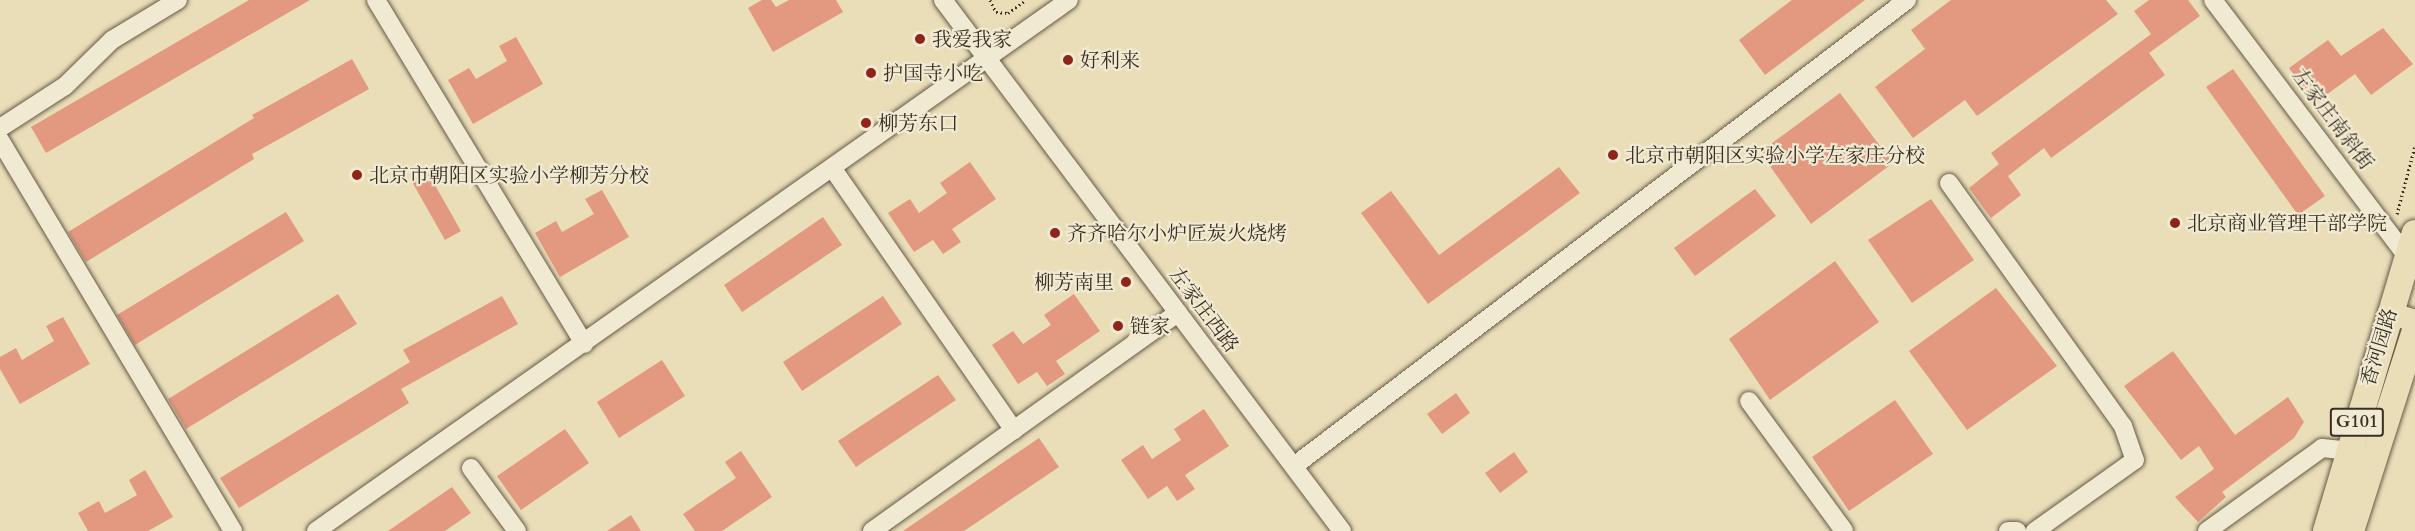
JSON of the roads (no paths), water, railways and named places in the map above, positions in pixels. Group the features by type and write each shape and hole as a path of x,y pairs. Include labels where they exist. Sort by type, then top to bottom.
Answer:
{"highway":[{"name":"香河园路","path":"2326,531 2389,313 2412,252"},
{"name":"香河园路","path":"2351,531 2415,330"}],"main road":[{"path":"2389,313 2415,321"}],"street":[{"path":"0,128 65,86 112,40 178,0"},
{"path":"376,0 584,344"},
{"name":"左家庄西路","path":"944,0 1342,531"},
{"path":"316,531 833,169 1069,0"},
{"path":"1294,466 1907,0"},
{"name":"左家庄南斜街","path":"2214,0 2412,252"},
{"path":"0,140 233,531"},
{"path":"833,169 1014,430"},
{"path":"1949,183 2123,426 2135,460 2034,531"},
{"path":"872,531 1178,313"},
{"path":"1749,401 1844,531"},
{"path":"2207,531 2322,448 2349,451"},
{"path":"471,468 517,531"},
{"path":"2008,531 2017,531"}],"place":[{"name":"我爱我家","path":"920,39"},
{"name":"好利来","path":"1068,60"},
{"name":"护国寺小吃","path":"871,73"},
{"name":"柳芳东口","path":"866,123"},
{"name":"北京市朝阳区实验小学左家庄分校","path":"1613,155"},
{"name":"北京市朝阳区实验小学柳芳分校","path":"357,175"},
{"name":"北京商业管理干部学院","path":"2175,223"},
{"name":"齐齐哈尔小炉匠炭火烧烤","path":"1055,233"},
{"name":"柳芳南里","path":"1126,282"},
{"name":"链家","path":"1118,326"}]}
